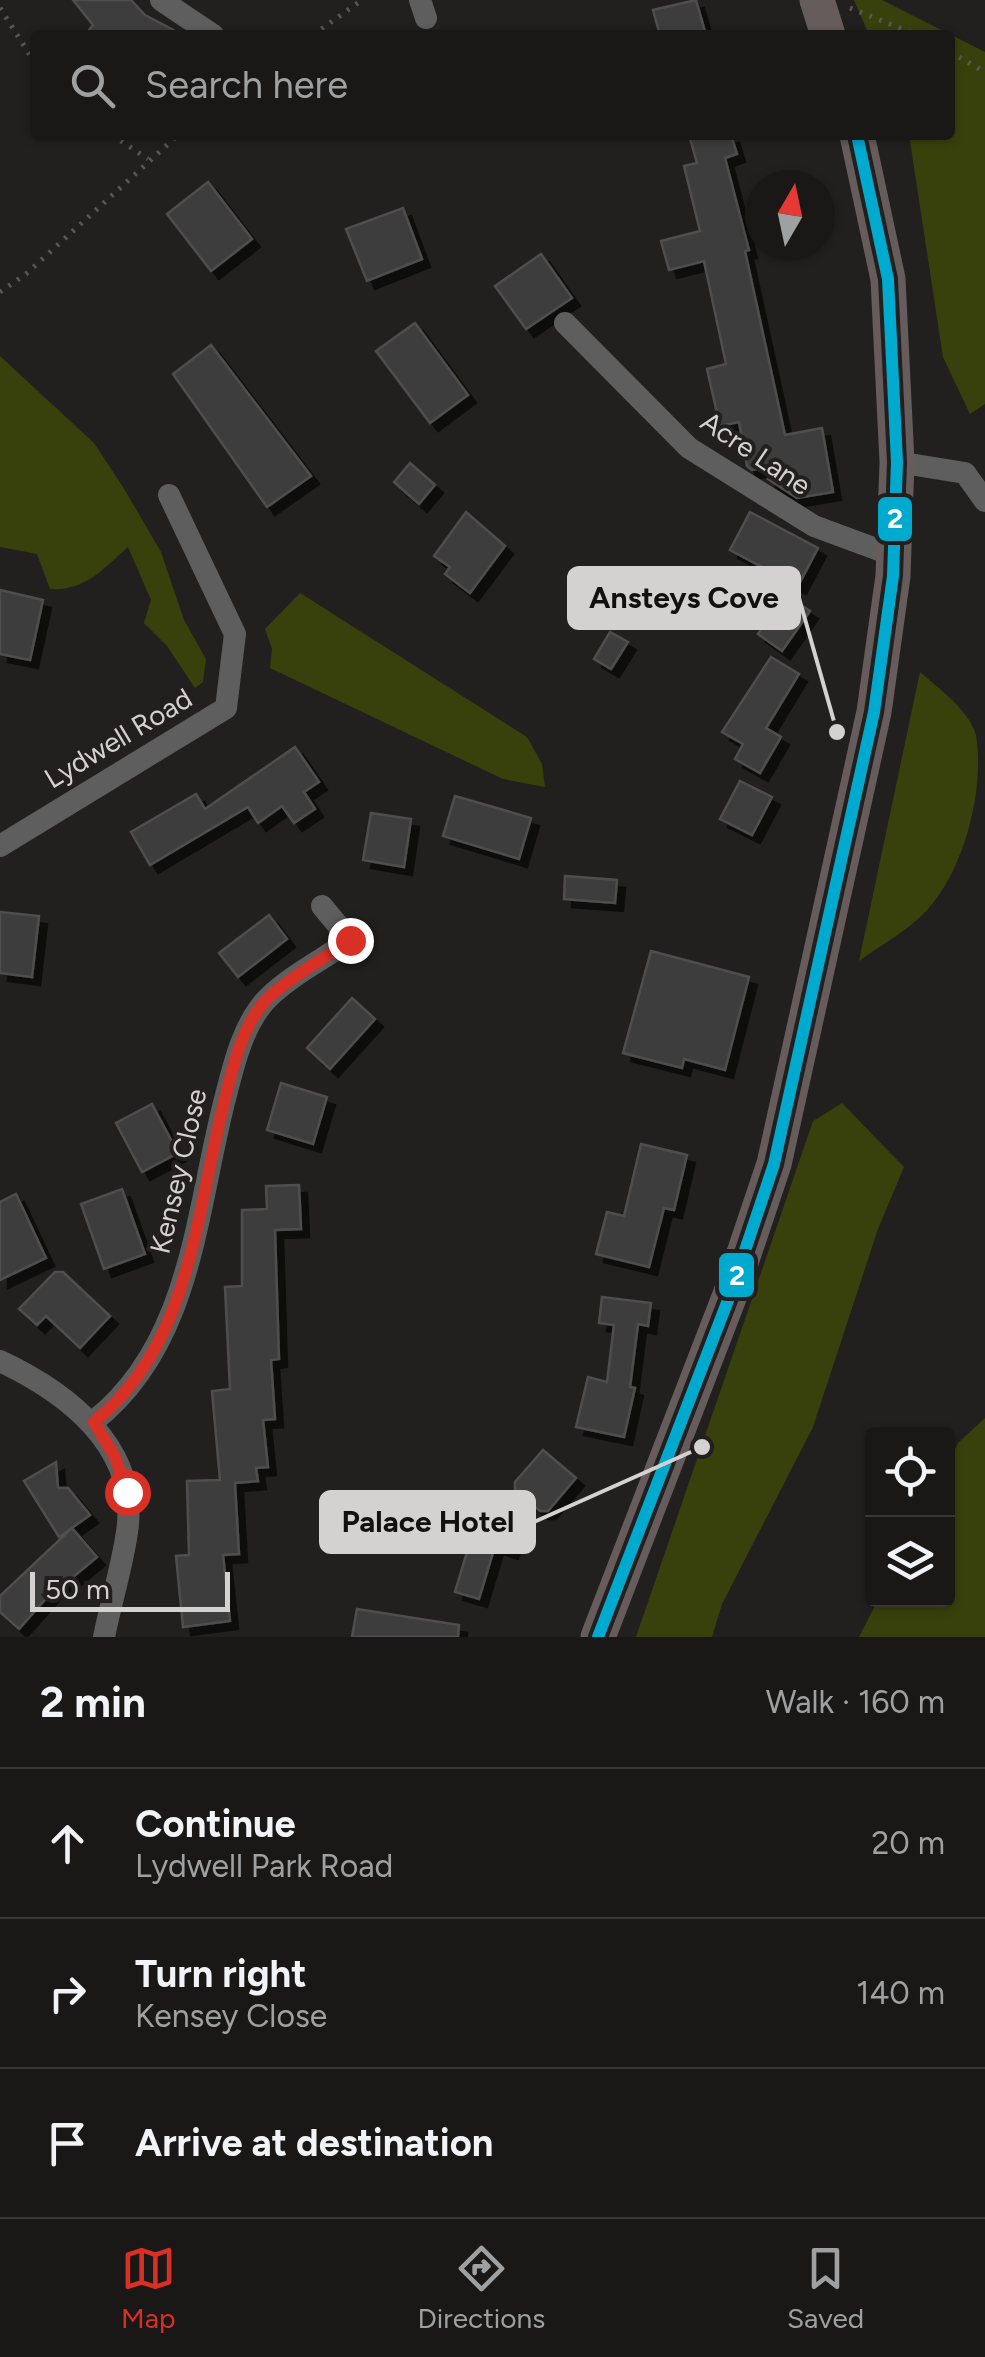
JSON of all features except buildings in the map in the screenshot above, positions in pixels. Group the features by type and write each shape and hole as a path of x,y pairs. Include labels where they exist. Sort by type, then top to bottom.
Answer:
{"main road":[{"path":"598,1637 730,1295 774,1164 874,712 894,556 897,462 888,279 858,140"}],"street":[{"path":"160,0 206,30"},
{"name":"Acre Lane","path":"565,323 688,448 814,526 894,556"},
{"path":"897,462 965,473 985,501"},
{"name":"Lydwell Road","path":"0,846 226,708 235,634 168,495"},
{"name":"Kensey Close","path":"94,1422 118,1403 153,1357 170,1317 194,1244 216,1132 247,1029 268,998 350,940 322,906"},
{"path":"0,1362 94,1422 115,1457 127,1492 128,1530 104,1637"}],"path":[{"path":"320,30 362,0"},
{"path":"0,8 30,55"},
{"path":"830,14 897,30"},
{"path":"955,55 985,72"},
{"path":"120,140 148,159"},
{"path":"0,292 26,274 172,140"}],"green space":[{"path":"854,0 882,0 941,30 867,30"},
{"path":"955,37 985,52 985,404 970,414 943,357 910,140 955,140"},
{"path":"0,356 94,443 123,487 161,552 184,620 206,659 203,682 195,688 167,646 144,623 151,600 128,547 84,582 50,589 37,554 0,547"},
{"path":"300,593 527,737 542,764 545,787 503,779 270,668 272,649 265,629"},
{"path":"920,672 953,701 976,735 977,780 969,828 952,874 927,910 859,961"},
{"path":"842,1103 904,1167 878,1229 813,1427 722,1604 712,1637 636,1637 813,1121"},
{"path":"985,1418 985,1637 859,1637 874,1607 955,1607 958,1443"}],"transit line":[{"name":"2","path":"598,1637 730,1295 774,1164 874,712 893,576 897,462 888,279 858,140"}],"place":[{"name":"Ansteys Cove","path":"837,732"},
{"name":"Palace Hotel","path":"702,1447"}],"route":[{"path":"127,1492 115,1457 94,1422 118,1403 153,1357 170,1317 194,1244 216,1132 247,1029 268,998 350,940"}]}
